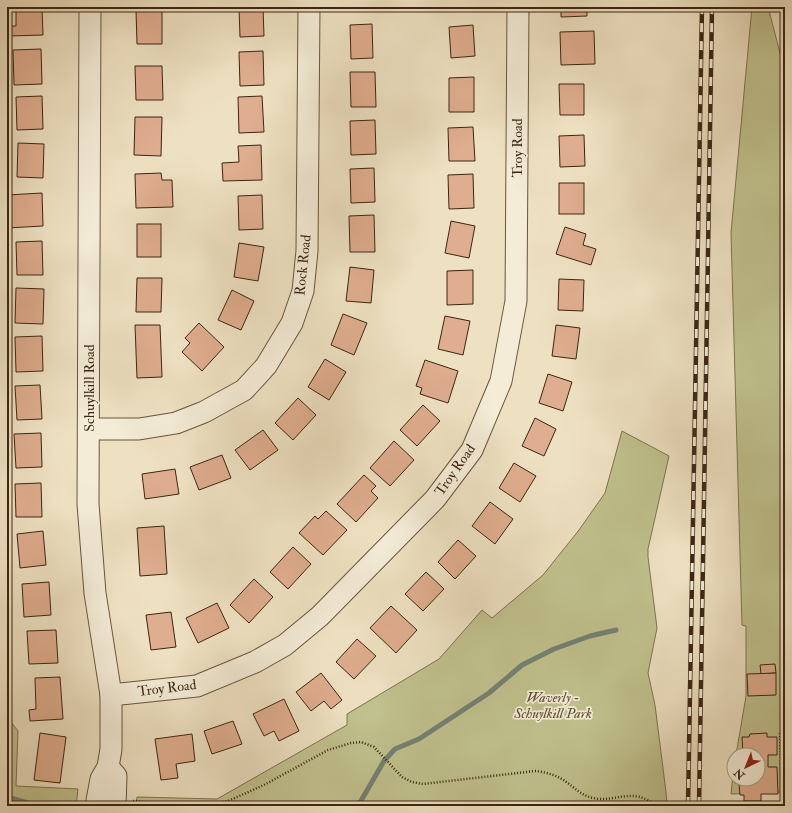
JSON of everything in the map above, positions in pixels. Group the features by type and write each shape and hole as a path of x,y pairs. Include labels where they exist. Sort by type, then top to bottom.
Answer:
{"street":[{"name":"Schuylkill Road","path":"90,7 88,504 95,593 111,695 111,749 108,767 101,779 96,806"},
{"name":"Rock Road","path":"89,429 139,429 176,422 204,412 244,390 266,366 292,323 303,291 307,251 309,7"},
{"name":"Troy Road","path":"111,695 197,686 255,662 285,645 320,616 435,499 472,450 500,381 516,301 518,7"},
{"path":"108,767 116,776 121,803"}],"path":[{"path":"780,733 782,802"},
{"path":"121,803 205,805 228,801 264,785 328,750 351,742 361,742 374,747 402,777 412,782 423,784 535,771 550,773 593,798 638,796 649,800 656,806"},
{"path":"761,801 761,806"}],"green space":[{"path":"752,7 768,7 785,72 785,790 780,792 731,794 732,787 766,787 766,747 737,747 746,696 746,626 742,625 731,233"},
{"name":"Waverly - Schuylkill Park","path":"622,431 669,456 648,549 657,628 648,673 655,705 667,806 136,806 137,797 217,799 347,725 347,714 439,659 482,610 492,618 543,575 579,530 605,493"},
{"path":"7,717 18,731 16,786 78,789 76,806 7,806"}],"building":[{"path":"16,7 42,7 43,35 8,36 7,26 16,26"},
{"path":"239,7 263,7 264,36 240,37"},
{"path":"351,7 375,7 375,11 351,11"},
{"path":"561,7 600,7 601,9 587,9 587,16 561,17"},
{"path":"136,10 162,10 162,44 137,44"},
{"path":"372,24 373,58 351,59 350,25"},
{"path":"473,25 475,56 451,58 449,27"},
{"path":"594,31 595,64 561,65 560,32"},
{"path":"41,49 42,84 14,85 13,50"},
{"path":"263,51 264,85 240,86 239,52"},
{"path":"135,66 162,66 163,100 136,100"},
{"path":"350,72 375,72 376,107 351,107"},
{"path":"474,77 474,112 449,112 449,78"},
{"path":"559,84 584,84 584,115 560,115"},
{"path":"42,96 43,129 17,130 16,97"},
{"path":"262,96 264,132 239,133 238,97"},
{"path":"135,117 162,117 161,156 134,155"},
{"path":"375,120 376,154 351,155 350,121"},
{"path":"473,127 475,161 449,161 448,128"},
{"path":"584,135 585,166 560,167 559,136"},
{"path":"18,143 44,144 43,178 17,177"},
{"path":"261,145 262,180 223,181 222,163 239,162 238,146"},
{"path":"374,168 375,202 351,203 350,169"},
{"path":"161,173 162,180 172,180 173,207 136,208 135,174"},
{"path":"473,174 474,208 449,209 448,175"},
{"path":"559,183 584,183 584,214 559,214"},
{"path":"42,193 43,226 7,228 7,195"},
{"path":"262,195 263,229 239,230 238,196"},
{"path":"374,215 375,252 350,252 349,216"},
{"path":"451,221 475,226 469,258 445,253"},
{"path":"137,224 161,224 161,257 137,257"},
{"path":"565,227 586,234 583,245 596,249 591,265 556,254"},
{"path":"42,241 43,275 17,275 16,242"},
{"path":"239,243 264,247 258,281 234,277"},
{"path":"350,267 374,270 371,303 346,301"},
{"path":"473,270 473,304 447,305 447,271"},
{"path":"137,278 162,278 161,312 136,312"},
{"path":"559,279 584,280 583,311 558,310"},
{"path":"16,288 44,289 43,324 15,323"},
{"path":"232,290 254,301 241,330 218,320"},
{"path":"343,314 367,323 354,355 331,345"},
{"path":"445,316 470,321 463,355 438,349"},
{"path":"199,323 224,347 202,371 182,352 190,343 185,338"},
{"path":"135,325 160,325 162,377 137,378"},
{"path":"556,325 580,328 576,359 552,356"},
{"path":"42,336 43,371 16,372 15,337"},
{"path":"325,359 346,372 329,400 308,387"},
{"path":"425,360 458,371 448,403 420,394 422,388 416,386"},
{"path":"548,374 572,382 563,411 539,403"},
{"path":"40,385 42,419 17,420 15,386"},
{"path":"298,398 316,415 293,440 275,423"},
{"path":"423,405 440,421 417,446 400,430"},
{"path":"535,418 556,429 544,456 522,446"},
{"path":"263,430 278,450 250,470 235,450"},
{"path":"41,433 42,467 16,468 14,434"},
{"path":"394,441 414,460 390,486 370,468"},
{"path":"222,455 231,478 199,490 190,467"},
{"path":"514,463 536,476 520,502 499,488"},
{"path":"175,469 179,494 145,499 142,474"},
{"path":"364,475 376,486 371,491 378,498 356,522 337,504"},
{"path":"41,483 42,517 16,517 15,484"},
{"path":"490,502 513,519 495,544 472,526"},
{"path":"326,511 347,530 323,555 299,533 315,516 318,519"},
{"path":"164,526 167,574 140,576 137,528"},
{"path":"43,531 46,565 20,568 17,534"},
{"path":"458,540 476,556 455,579 438,562"},
{"path":"293,547 311,564 288,589 270,572"},
{"path":"426,572 444,589 423,611 405,594"},
{"path":"254,579 273,597 249,623 230,605"},
{"path":"49,582 51,615 24,617 22,584"},
{"path":"217,603 229,628 198,643 186,618"},
{"path":"391,606 417,630 396,653 370,628"},
{"path":"171,612 176,647 151,650 146,615"},
{"path":"56,630 58,663 29,664 27,631"},
{"path":"357,639 376,656 354,679 336,662"},
{"path":"775,664 776,673 761,674 760,665"},
{"path":"321,673 342,700 331,709 324,701 311,711 296,692"},
{"path":"776,673 776,695 748,696 747,674"},
{"path":"60,677 63,719 30,721 29,710 36,709 35,678"},
{"path":"284,699 299,731 279,741 274,731 264,736 253,714"},
{"path":"233,721 242,744 212,754 204,731"},
{"path":"40,733 66,737 60,783 34,780"},
{"path":"767,733 767,737 777,737 777,755 768,755 768,767 777,767 778,794 761,794 761,801 744,801 744,795 740,795 739,787 766,787 766,747 743,747 742,737 749,737 750,734"},
{"path":"192,734 195,761 176,764 178,778 161,780 155,739"}],"waterway":[{"path":"358,806 384,761 395,749 419,739 489,693 522,665 554,649 590,636 616,630"},
{"path":"7,797 28,803"}],"railway":[{"path":"688,806 702,7"},
{"path":"699,806 712,7"}]}
